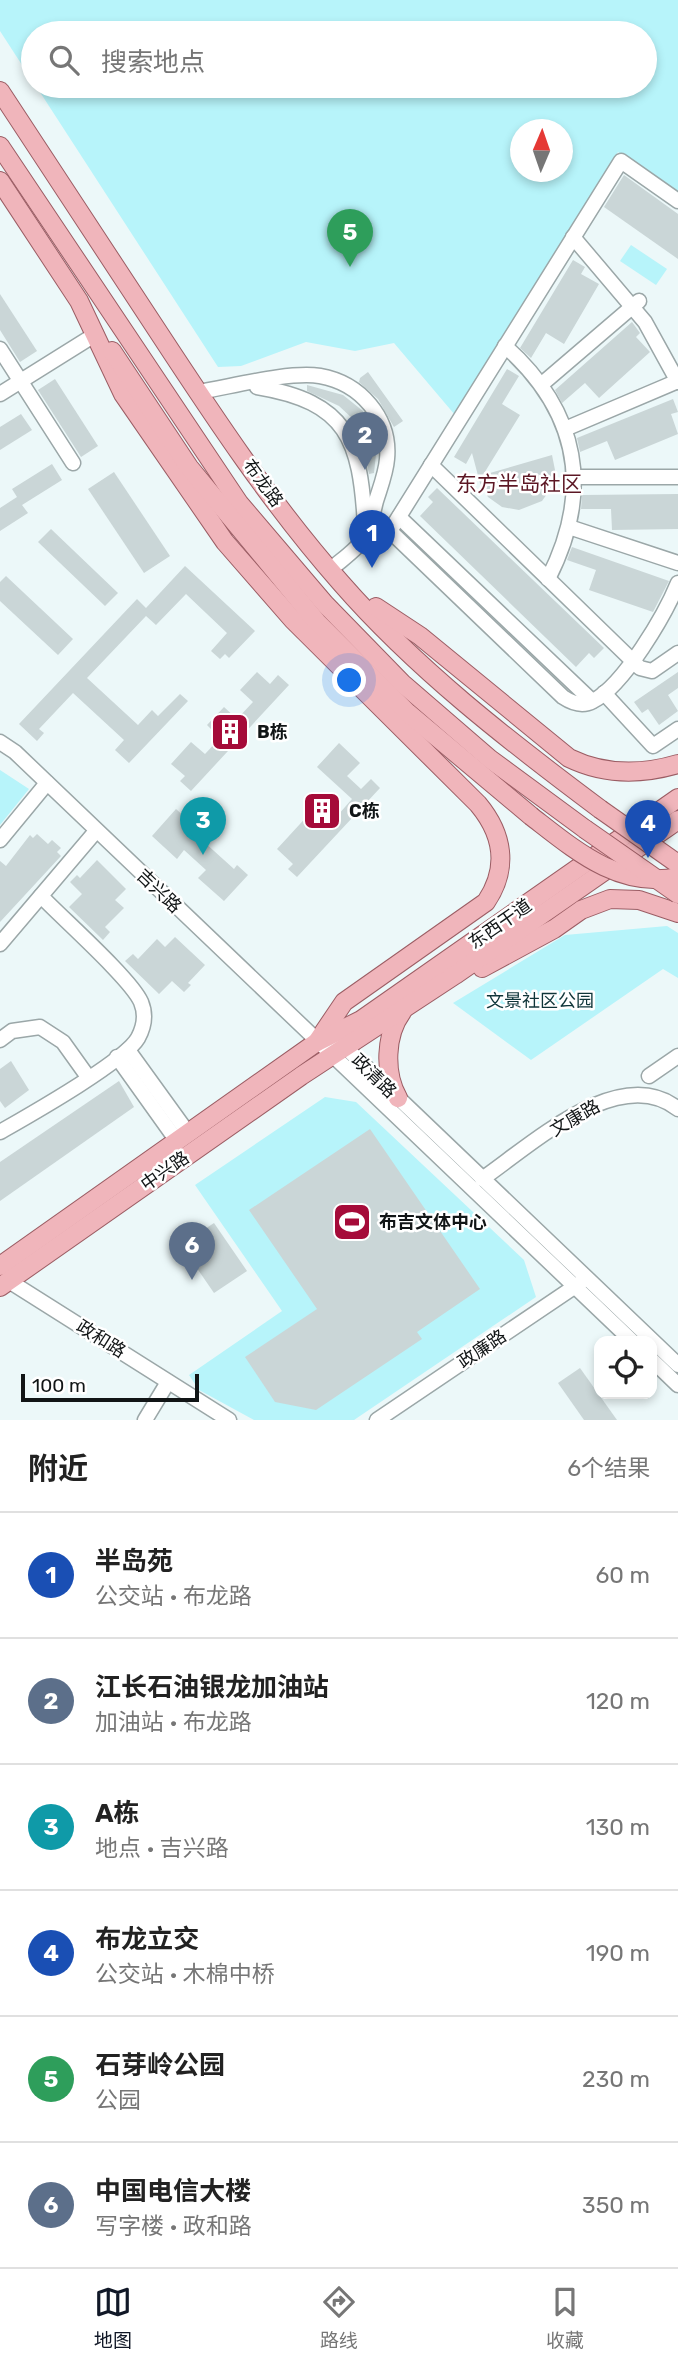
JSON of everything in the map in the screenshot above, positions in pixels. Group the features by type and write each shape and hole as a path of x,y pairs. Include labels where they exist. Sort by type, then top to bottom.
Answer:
{"main road":[{"name":"布龙路","path":"0,91 198,392 274,499 342,584 426,667 513,744 678,864"},
{"name":"布龙路","path":"0,146 166,398 239,503 325,604 402,683 490,759 678,894"},
{"path":"0,181 94,328 189,467 269,566 359,666 408,713 578,853 614,872 637,878 678,877"},
{"path":"94,328 129,404 225,542 310,637 478,804 500,841 500,869 486,902 344,1002 317,1042"},
{"path":"166,398 189,467 239,503"},
{"path":"342,584 420,636 569,758 589,767 630,772 678,764"},
{"name":"东西干道","path":"317,1042 372,1012 678,798"},
{"name":"东西干道","path":"338,1052 678,820"},
{"path":"422,996 495,962 581,910 610,899 639,900 678,913"},
{"path":"398,1098 391,1082 389,1049 396,1021 406,1007"},
{"name":"中兴路","path":"3,1278 182,1137 317,1042"},
{"name":"中兴路","path":"3,1278 338,1052"}],"street":[{"path":"362,540 381,541 390,531 621,161 678,201"},
{"path":"565,429 678,382 645,322 573,237"},
{"path":"542,384 640,300"},
{"path":"0,394 94,328"},
{"path":"505,346 542,384 565,429 574,477 569,527 548,579"},
{"path":"0,349 74,464"},
{"path":"198,392 317,375 337,380 355,389 369,403 380,420 386,439 387,459 362,540 330,570"},
{"path":"243,384 304,398 331,415 344,430 361,469 362,540"},
{"path":"431,465 640,668 652,671 678,653"},
{"path":"574,477 678,477"},
{"path":"398,517 653,746 678,729"},
{"path":"569,527 678,563"},
{"path":"390,531 563,697 577,704 598,697 632,660 660,621 678,583"},
{"name":"吉兴路","path":"0,742 15,752 317,1042"},
{"path":"0,840 47,783"},
{"path":"0,944 96,831"},
{"path":"0,1132 122,1054 142,1030 144,1017 137,994 41,896"},
{"path":"0,1040 12,1031 40,1027 63,1042 88,1077"},
{"name":"政清路","path":"317,1042 338,1052 398,1098 678,1365"},
{"name":"政清路","path":"338,1052 627,1336"},
{"path":"122,1054 182,1137"},
{"path":"649,1076 678,1056"},
{"name":"文康路","path":"482,1178 575,1114 603,1101 641,1095 664,1100 678,1109"},
{"name":"政和路","path":"3,1278 229,1420"},
{"name":"政廉路","path":"377,1420 587,1278"},
{"path":"657,1365 678,1385"},
{"path":"145,1420 168,1382"}],"green space":[{"path":"0,0 678,0 678,193 618,152 455,415 394,343 355,351 306,342 241,366 218,367 44,98 657,98 657,21 21,21 21,63 0,31"},
{"path":"631,245 667,269 656,285 620,261"},
{"path":"0,770 29,789 0,825"},
{"name":"文景社区公园","path":"667,926 678,933 678,978 663,969 531,1060 453,1003 565,935"},
{"name":"布吉文体中心","path":"325,1097 356,1102 524,1260 536,1297 354,1420 254,1420 199,1390 189,1375 282,1311 195,1185"}],"building":[{"path":"624,175 678,214 678,259 604,207"},
{"path":"573,260 585,267 581,274 599,284 564,344 546,333 531,358 520,348"},
{"path":"0,294 37,351 20,362 0,330"},
{"path":"632,322 640,333 636,337 650,352 599,398 585,383 562,403 555,390"},
{"path":"507,369 519,376 502,404 520,415 483,475 552,455 555,470 552,487 542,501 519,510 502,507 488,497 480,483 472,453 466,464 454,457"},
{"path":"368,372 403,421 394,427 378,399 359,382"},
{"path":"55,379 98,446 81,457 38,390"},
{"path":"307,385 343,395 363,411 377,445 374,473 369,474 361,437 353,419 339,406 307,391"},
{"path":"673,399 678,412 671,414 678,434 615,460 607,441 580,452 577,438"},
{"path":"21,414 32,430 0,450 0,427"},
{"path":"52,464 62,480 22,505 28,513 0,531 0,508 17,497 12,489"},
{"path":"114,472 170,556 144,573 88,489"},
{"path":"437,488 604,648 594,658 589,653 576,667 420,516 433,502 428,497"},
{"path":"678,494 678,529 612,530 611,509 581,509 582,495"},
{"path":"51,529 118,593 105,606 38,542"},
{"path":"572,547 669,581 653,612 589,590 596,570 567,560"},
{"path":"185,566 255,631 229,658 225,654 220,659 211,651 227,633 186,594 156,625 146,616 87,678 138,725 152,710 158,716 180,694 188,701 129,763 115,750 124,740 73,693 39,729 44,733 37,741 19,724 137,599 146,608"},
{"path":"6,576 73,639 58,655 0,601 0,582"},
{"name":"B栋","path":"257,672 270,684 278,675 289,685 191,791 180,781 185,776 171,764 191,742 205,754 220,738 207,725 224,707 237,719 253,702 240,690"},
{"path":"678,672 678,688 668,695 678,711 659,725 648,709 642,713 634,702"},
{"name":"C栋","path":"339,743 360,763 347,776 361,789 371,779 380,788 297,877 288,869 293,864 277,849 322,800 338,815 352,799 317,767"},
{"path":"176,809 187,819 183,823 234,869 237,865 248,875 224,901 198,878 206,870 184,850 177,859 152,836"},
{"path":"37,834 48,844 52,840 61,848 57,852 61,856 0,922 0,861 6,866 30,835 33,838"},
{"path":"97,860 126,889 115,900 124,908 105,927 110,932 103,940 69,907 82,894 70,882 77,875 80,878"},
{"path":"175,937 205,965 188,983 191,985 184,992 172,981 159,994 125,961 133,954 138,959 157,939 165,947"},
{"path":"11,1061 29,1090 5,1108 0,1101 0,1069"},
{"path":"119,1081 134,1107 0,1201 0,1162"},
{"path":"370,1129 480,1289 417,1332 422,1339 316,1410 275,1402 245,1357 317,1309 249,1210"},
{"path":"214,1223 247,1271 214,1293 181,1245"},
{"path":"580,1368 594,1388 594,1399 602,1399 617,1420 584,1420 558,1383"}],"place":[{"name":"石芽岭公园","path":"350,267"},
{"name":"江长石油银龙加油站","path":"365,470"},
{"name":"半岛苑","path":"372,568"},
{"name":"B栋","path":"230,732"},
{"name":"C栋","path":"322,811"},
{"name":"A栋","path":"203,855"},
{"name":"布龙立交","path":"648,858"},
{"name":"布吉文体中心","path":"352,1222"},
{"name":"中国电信大楼","path":"192,1280"}],"district":[{"name":"东方半岛社区","path":"519,484"}]}
